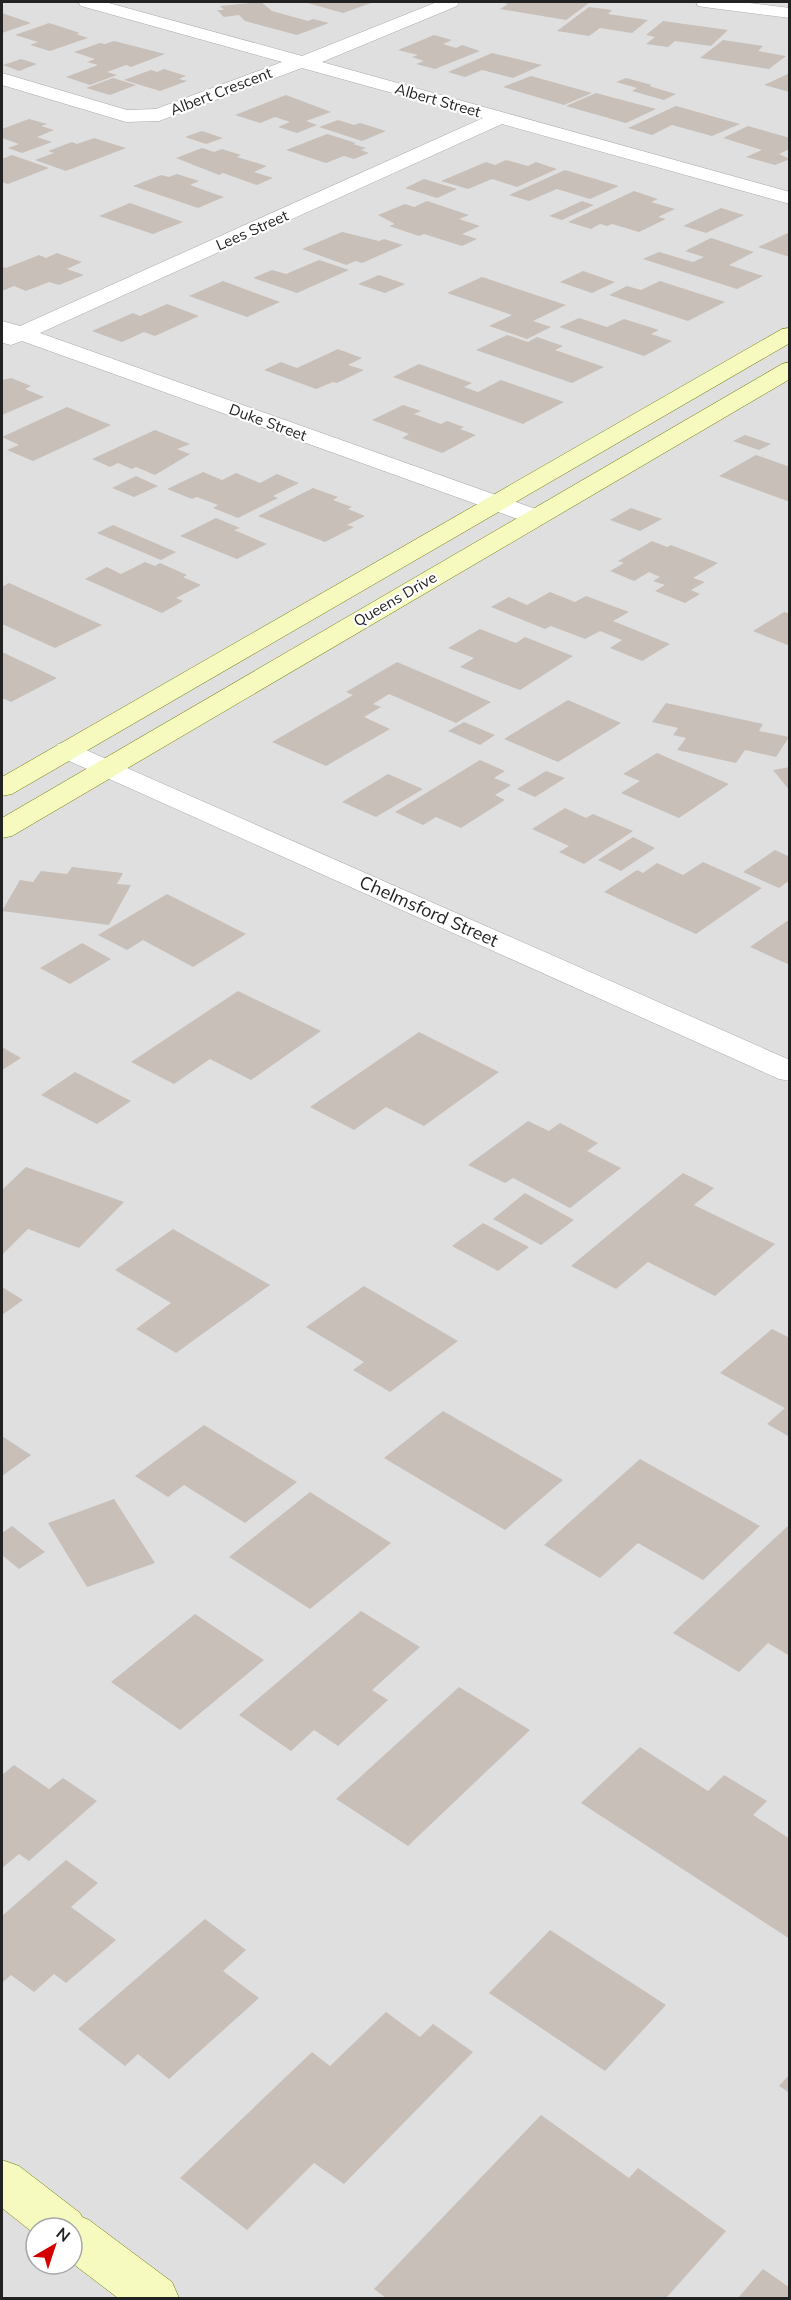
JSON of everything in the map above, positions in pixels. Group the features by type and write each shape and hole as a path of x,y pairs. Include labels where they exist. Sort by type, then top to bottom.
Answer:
{"main road":[{"name":"Queens Drive","path":"2,788 789,334"},
{"path":"746,359 788,371"},
{"name":"Queens Drive","path":"2,830 788,371"},
{"path":"2,2181 47,2216"},
{"path":"84,2244 155,2298"}],"street":[{"name":"Albert Street","path":"87,2 789,198"},
{"name":"Albert Crescent","path":"2,79 116,113 150,116 167,113 323,55 451,2"},
{"path":"704,2 789,13"},
{"name":"Lees Street","path":"8,334 501,117"},
{"name":"Duke Street","path":"8,334 535,517"},
{"name":"Chelmsford Street","path":"68,750 789,1072"}],"shaded area":[{"path":"2,2 789,2 789,2298 2,2298"}],"building":[{"path":"261,2 272,11 308,21 313,19 329,23 297,35 245,21 239,15 224,17 217,10 224,10 220,6"},
{"path":"304,2 374,2 343,13"},
{"path":"500,2 589,3 566,20 500,9 508,4"},
{"path":"589,7 612,10 608,14 648,20 632,33 600,28 589,36 557,31"},
{"path":"2,13 31,23 2,33"},
{"path":"663,21 728,30 711,46 675,41 668,47 646,44 655,37 646,35"},
{"path":"49,23 88,38 50,51 30,45 38,42 15,35"},
{"path":"434,35 452,40 443,44 456,48 462,45 480,51 435,69 416,64 424,61 412,57 418,55 398,50"},
{"path":"723,40 763,46 758,51 786,56 769,69 700,58"},
{"path":"114,41 165,54 131,67 126,65 107,72 117,75 90,85 66,77 98,65 87,62 95,59 74,52"},
{"path":"492,53 542,65 513,78 482,70 465,77 448,72"},
{"path":"21,59 37,64 19,71 3,65"},
{"path":"164,69 186,76 179,79 187,81 160,91 124,80 151,70 157,72"},
{"path":"790,73 790,92 764,85"},
{"path":"531,76 592,93 564,105 503,87"},
{"path":"113,78 136,85 110,95 86,88"},
{"path":"626,78 676,94 664,100 632,91 637,88 616,82"},
{"path":"596,93 656,109 626,123 566,106"},
{"path":"286,95 331,112 306,121 317,125 297,133 278,127 290,122 275,117 260,123 235,115"},
{"path":"676,106 740,124 712,136 672,125 652,135 628,128"},
{"path":"29,119 47,124 41,126 54,130 37,137 52,142 22,153 8,148 19,144 2,138 2,129"},
{"path":"338,120 354,125 360,123 386,131 362,141 319,127"},
{"path":"748,126 790,138 790,149 779,154 790,159 775,165 746,157 762,150 723,138"},
{"path":"202,131 223,138 206,144 185,137"},
{"path":"327,134 356,143 353,144 366,148 361,150 369,153 354,159 344,156 326,163 286,150"},
{"path":"94,138 126,148 66,171 35,160 54,153 48,151 72,142 77,144"},
{"path":"202,148 214,152 222,149 241,155 237,157 267,166 254,172 273,178 257,185 223,173 219,175 176,158"},
{"path":"12,155 49,168 8,184 2,182 2,159"},
{"path":"506,160 528,166 536,162 557,169 517,187 492,179 468,189 441,181 486,162 495,165"},
{"path":"565,170 619,186 590,199 557,189 529,201 509,195"},
{"path":"177,174 199,181 190,185 224,197 198,208 133,186 161,175 169,177"},
{"path":"424,179 457,189 437,198 405,188"},
{"path":"634,191 658,199 651,202 675,209 658,217 666,219 639,232 612,224 607,226 600,224 591,229 568,222"},
{"path":"427,201 469,215 459,219 480,226 462,234 477,239 462,246 424,234 419,236 389,226 395,224 378,215 405,204 414,207"},
{"path":"582,201 594,205 562,220 549,216"},
{"path":"130,203 183,222 153,234 99,216"},
{"path":"721,208 744,215 706,233 683,226"},
{"path":"342,232 379,241 384,239 403,245 362,263 356,261 346,265 302,249"},
{"path":"790,232 790,257 758,247"},
{"path":"711,238 754,252 729,265 763,276 737,289 643,259 659,252 693,262 704,257 685,251"},
{"path":"57,253 82,262 67,269 84,275 59,285 49,282 26,291 14,286 2,291 2,267 6,268 39,255 46,258"},
{"path":"319,260 349,270 297,293 253,278 272,270 286,274"},
{"path":"583,271 615,282 592,293 560,282"},
{"path":"379,275 405,284 385,293 358,284"},
{"path":"482,277 566,305 533,321 551,327 527,339 489,326 512,315 447,293"},
{"path":"223,281 280,302 247,317 189,296"},
{"path":"660,281 725,302 688,321 609,295 627,286 641,290"},
{"path":"167,304 199,316 155,336 144,332 122,342 92,331 133,313 140,316"},
{"path":"579,318 607,327 624,319 659,330 651,334 672,341 644,356 559,327"},
{"path":"507,335 528,342 537,337 563,346 555,350 604,367 572,383 476,350"},
{"path":"338,349 362,358 348,365 364,370 337,383 333,382 316,389 264,370 281,362 297,368"},
{"path":"419,364 472,383 464,387 478,392 501,380 564,402 523,424 393,377"},
{"path":"11,378 31,386 25,389 44,397 2,415 2,380"},
{"path":"403,405 421,411 414,414 441,424 447,421 464,427 460,429 476,435 442,453 402,438 409,434 372,420"},
{"path":"67,407 111,425 33,461 7,450 19,445 2,437"},
{"path":"155,430 190,444 177,449 190,454 155,475 118,463 110,467 92,459"},
{"path":"745,435 771,444 759,450 733,441"},
{"path":"756,455 790,467 790,502 719,476"},
{"path":"203,472 222,480 236,473 260,483 277,474 299,483 273,496 278,498 238,518 213,508 218,505 197,497 192,499 167,489"},
{"path":"136,476 158,486 134,497 112,488"},
{"path":"313,488 338,497 333,500 352,507 348,509 365,516 347,525 354,527 325,542 258,516"},
{"path":"631,508 662,519 640,531 610,520"},
{"path":"216,518 240,528 234,530 267,544 237,559 180,536"},
{"path":"113,525 176,552 161,560 97,533"},
{"path":"652,541 667,547 671,545 718,563 693,578 705,582 691,590 700,594 685,603 655,591 665,585 653,581 660,577 649,572 634,581 610,571 624,563 618,561"},
{"path":"145,562 155,566 160,563 187,575 183,577 201,585 176,598 183,601 162,613 85,579 107,567 121,574"},
{"path":"9,583 102,625 55,648 2,624 2,587"},
{"path":"550,592 575,602 586,596 629,612 613,621 670,644 642,661 610,648 622,640 600,631 585,639 551,626 545,629 491,607 509,597 527,605"},
{"path":"784,612 790,614 790,646 753,631"},
{"path":"480,629 516,643 525,637 573,656 520,690 460,667 474,658 448,648"},
{"path":"2,652 57,678 11,702 2,698"},
{"path":"397,662 491,702 456,723 389,694 373,704 381,707 364,717 390,729 326,766 272,742 353,695 346,692"},
{"path":"568,700 621,723 558,762 504,739"},
{"path":"666,703 763,724 759,731 789,737 776,757 745,750 736,763 677,750 686,738 673,735 678,728 652,722"},
{"path":"464,722 495,735 480,745 448,731"},
{"path":"657,753 729,784 679,818 621,793 640,781 623,774"},
{"path":"480,760 505,771 494,778 511,785 495,795 505,800 461,828 436,817 423,825 395,812"},
{"path":"790,767 790,791 773,770"},
{"path":"546,771 565,778 535,797 517,789"},
{"path":"388,774 423,789 376,817 342,802"},
{"path":"565,808 586,818 593,814 633,831 584,864 559,852 569,846 532,829"},
{"path":"633,837 655,848 621,871 598,860"},
{"path":"775,850 790,857 790,880 779,888 743,872"},
{"path":"703,862 762,888 696,934 604,892 637,870 643,873 657,863 683,875"},
{"path":"72,867 123,873 117,884 131,885 109,925 2,911 20,880 33,882 41,871 67,874"},
{"path":"167,894 246,934 193,967 143,940 127,950 98,935"},
{"path":"790,919 790,965 750,947"},
{"path":"82,943 111,959 70,984 40,968"},
{"path":"238,991 321,1031 251,1080 210,1059 174,1084 131,1062"},
{"path":"419,1032 499,1072 424,1126 386,1107 354,1130 310,1107"},
{"path":"2,1047 21,1058 2,1070"},
{"path":"75,1072 131,1101 97,1124 41,1095"},
{"path":"528,1121 549,1131 560,1123 598,1143 587,1151 621,1168 570,1208 513,1178 505,1183 468,1165"},
{"path":"26,1167 124,1202 79,1248 28,1229 2,1255 2,1190"},
{"path":"683,1173 714,1188 694,1205 775,1244 715,1296 648,1262 616,1289 571,1266"},
{"path":"525,1193 574,1220 541,1245 493,1219"},
{"path":"483,1223 529,1247 498,1271 452,1246"},
{"path":"173,1229 270,1285 176,1353 136,1329 171,1303 115,1270"},
{"path":"364,1286 458,1341 390,1392 353,1370 364,1362 306,1327"},
{"path":"2,1287 23,1300 2,1315"},
{"path":"772,1329 790,1338 790,1437 767,1424 785,1408 720,1373"},
{"path":"443,1411 563,1480 505,1530 384,1458"},
{"path":"204,1425 297,1482 245,1523 184,1485 168,1497 135,1476"},
{"path":"2,1436 31,1455 2,1476"},
{"path":"640,1459 760,1526 703,1580 638,1543 600,1578 544,1545"},
{"path":"310,1492 391,1543 310,1609 229,1557"},
{"path":"114,1499 155,1563 87,1587 48,1523"},
{"path":"790,1524 790,1656 768,1643 739,1672 673,1633"},
{"path":"12,1526 45,1552 19,1569 2,1555 2,1533"},
{"path":"361,1611 420,1647 372,1690 388,1700 338,1746 314,1730 291,1751 239,1715"},
{"path":"195,1614 264,1660 180,1730 111,1682"},
{"path":"459,1687 530,1730 408,1846 336,1799"},
{"path":"640,1747 708,1791 724,1775 767,1801 753,1815 790,1839 790,1939 581,1803"},
{"path":"14,1765 49,1789 63,1778 97,1801 29,1861 19,1854 2,1868 2,1775"},
{"path":"66,1860 98,1883 71,1907 116,1940 66,1983 54,1974 34,1992 11,1975 3,1982 2,1916"},
{"path":"205,1919 246,1950 223,1971 259,1998 169,2079 138,2054 125,2066 78,2029"},
{"path":"550,1930 666,2005 605,2071 489,1993"},
{"path":"386,2012 420,2037 433,2024 473,2052 344,2184 314,2163 247,2230 180,2178 312,2052 330,2066"},
{"path":"790,2074 790,2093 779,2086"},
{"path":"541,2115 629,2178 638,2168 726,2231 666,2298 386,2298 374,2289"},
{"path":"763,2269 790,2288 790,2298 738,2298"}]}
